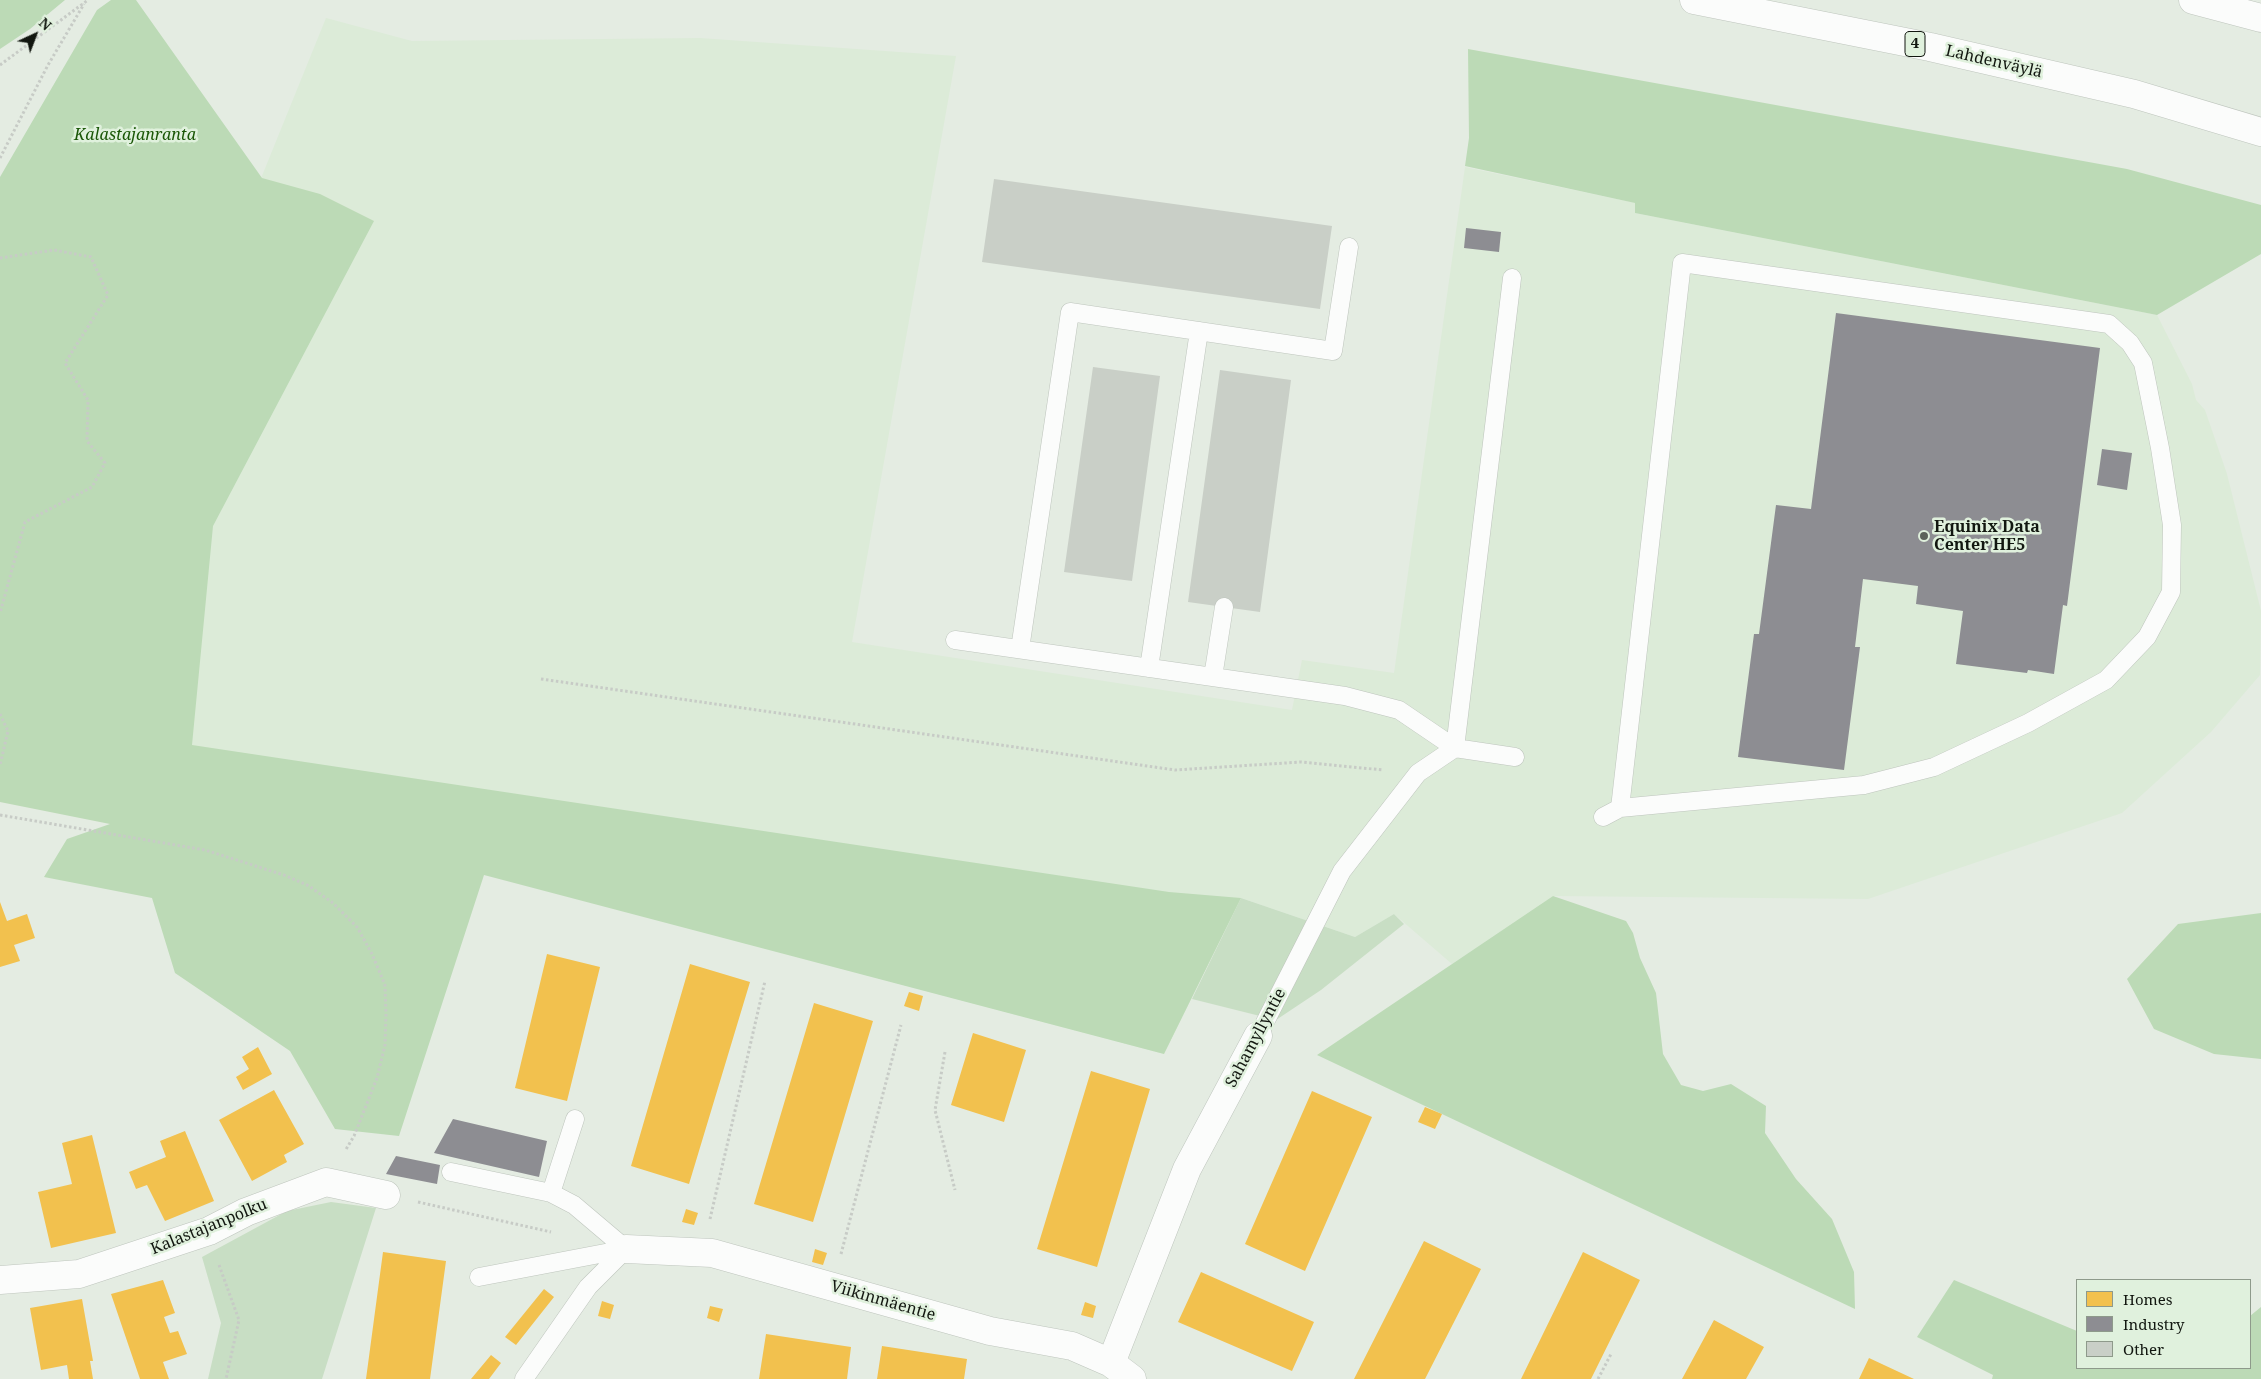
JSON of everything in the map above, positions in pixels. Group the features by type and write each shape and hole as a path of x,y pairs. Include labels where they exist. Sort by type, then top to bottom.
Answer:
{"main road":[{"name":"Lahdenväylä","path":"1694,0 1940,49 2134,94 2261,132"},
{"path":"2193,0 2261,18"},
{"name":"Sahamyllyntie","path":"1122,1371 1187,1169 1258,1036"},
{"path":"326,1182 386,1195"},
{"name":"Kalastajanpolku","path":"0,1280 79,1274 208,1230 246,1212 326,1182"},
{"name":"Viikinmäentie","path":"626,1249 712,1253 990,1331 1072,1346 1122,1371"}],"lane":[{"path":"1020,649 1070,312 1333,351 1349,247"},
{"path":"1603,817 1620,808 1864,785 1934,767 2028,723 2106,680 2147,637 2171,592 2172,525 2160,448 2143,363 2130,343 2109,324 1682,263 1620,808"},
{"path":"1454,748 1512,278"},
{"path":"1150,668 1199,331"},
{"path":"1213,677 1224,607"},
{"path":"955,640 1345,696 1399,710 1454,748 1515,757"},
{"name":"Sahamyllyntie","path":"1258,1036 1342,871 1418,773 1454,748"},
{"path":"551,1193 575,1119"},
{"path":"451,1172 551,1193 574,1205 626,1249"},
{"path":"479,1277 626,1249"},
{"path":"524,1379 588,1287 626,1249"}],"path":[{"path":"0,65 88,0"},
{"path":"0,158 48,65 84,4"},
{"path":"0,258 54,250 90,257 108,295 65,363 88,400 87,441 105,463 92,487 25,522 0,613"},
{"path":"540,679 1175,770 1301,762 1418,773"},
{"path":"0,714 8,731 0,765"},
{"path":"0,815 214,853 284,875 309,886 333,903 357,927 385,985 385,1045 377,1078 354,1136 326,1182"},
{"path":"699,1252 710,1217 765,981"},
{"path":"833,1287 901,1024"},
{"path":"945,1052 934,1110 954,1190"},
{"path":"386,1195 559,1234"},
{"path":"208,1230 239,1320 226,1379"},
{"path":"1598,1379 1611,1354"}],"shaded area":[{"path":"326,18 412,41 700,38 956,56 852,642 1292,710 1302,660 1394,673 1465,167 1636,203 1635,213 2157,315 2192,384 2196,400 2205,410 2227,474 2261,611 2260,675 2211,732 2122,813 1868,899 1553,896 1452,964 1394,914 1355,937 1241,898 1164,1054 28,753"},
{"path":"1241,898 1355,937 1394,914 1404,924 1321,990 1276,1020 1192,999"},
{"path":"331,1202 376,1208 322,1379 208,1379 221,1323 202,1257 287,1211"}],"green space":[{"path":"0,0 65,0 30,29 0,49"},
{"name":"Kalastajanranta","path":"111,0 136,0 262,178 320,194 374,221 213,526 192,745 1169,892 1241,898 1164,1054 484,875 399,1136 335,1129 290,1051 175,973 152,898 44,877 67,839 110,824 0,802 0,177 97,10"},
{"path":"1468,49 2127,169 2261,205 2261,254 2157,315 1635,213 1635,203 1465,166 1469,138"},
{"path":"1553,896 1626,921 1633,933 1640,958 1656,993 1663,1054 1681,1085 1703,1091 1731,1084 1766,1106 1765,1133 1796,1179 1832,1219 1854,1272 1855,1309 1317,1055"},
{"path":"2261,913 2261,1059 2214,1054 2154,1029 2127,979 2178,924"},
{"path":"1954,1280 2076,1331 2076,1369 2251,1369 2251,1315 2261,1307 2261,1379 1992,1379 1993,1375 1917,1337"}],"building: Homes":[{"path":"0,902 7,921 27,914 35,938 14,945 20,961 0,967"},
{"path":"547,954 600,967 567,1101 515,1088"},
{"path":"690,964 750,982 689,1184 631,1166"},
{"path":"909,992 923,996 919,1011 904,1006"},
{"path":"814,1003 873,1021 813,1222 754,1204"},
{"path":"973,1033 1026,1050 1004,1122 951,1105"},
{"path":"258,1047 272,1074 243,1090 236,1077 249,1069 242,1057"},
{"path":"1091,1071 1150,1089 1097,1267 1037,1249"},
{"path":"274,1090 304,1144 284,1155 287,1162 252,1181 219,1120"},
{"path":"1312,1091 1372,1117 1305,1271 1245,1244"},
{"path":"1425,1107 1442,1114 1435,1129 1418,1122"},
{"path":"185,1131 214,1201 165,1221 147,1185 136,1189 129,1172 166,1157 160,1141"},
{"path":"92,1135 116,1233 51,1248 38,1192 72,1184 62,1143"},
{"path":"686,1209 698,1213 694,1225 682,1222"},
{"path":"1424,1241 1481,1269 1425,1379 1354,1379"},
{"path":"815,1249 827,1253 823,1265 812,1262"},
{"path":"383,1252 446,1261 430,1379 366,1379"},
{"path":"1583,1252 1640,1280 1591,1379 1521,1379"},
{"path":"1201,1272 1314,1322 1292,1371 1178,1322"},
{"path":"163,1280 175,1313 164,1317 170,1333 178,1331 187,1354 163,1362 169,1379 140,1379 111,1294"},
{"path":"544,1289 554,1297 516,1345 505,1337"},
{"path":"82,1299 93,1361 90,1361 93,1379 69,1379 67,1365 41,1370 30,1308"},
{"path":"602,1301 614,1305 610,1319 598,1316"},
{"path":"1085,1302 1096,1306 1093,1318 1081,1315"},
{"path":"710,1306 723,1309 719,1322 707,1318"},
{"path":"1714,1320 1764,1347 1746,1379 1682,1379"},
{"path":"766,1334 851,1347 847,1379 759,1379"},
{"path":"882,1346 967,1359 964,1379 877,1379"},
{"path":"491,1355 501,1363 489,1379 471,1379"},
{"path":"1869,1358 1914,1379 1859,1379"}],"building: Industry":[{"path":"1466,228 1501,232 1499,252 1464,248"},
{"name":"Equinix Data Center HE5","path":"1836,313 2100,348 2067,606 2063,605 2054,674 2028,670 2027,673 1956,664 1963,611 1916,604 1918,586 1863,579 1855,647 1860,647 1844,770 1738,757 1754,634 1759,634 1776,505 1811,509"},
{"path":"2102,449 2132,453 2127,490 2097,485"},
{"path":"453,1119 547,1141 539,1177 434,1153"},
{"path":"396,1156 440,1165 437,1184 386,1174"}],"building: Other":[{"path":"994,179 1332,226 1320,309 982,262"},
{"path":"1093,367 1160,376 1132,581 1064,572"},
{"path":"1220,370 1291,380 1260,612 1188,602"}],"place":[{"name":"Equinix Data Center HE5","path":"1924,536"}]}
